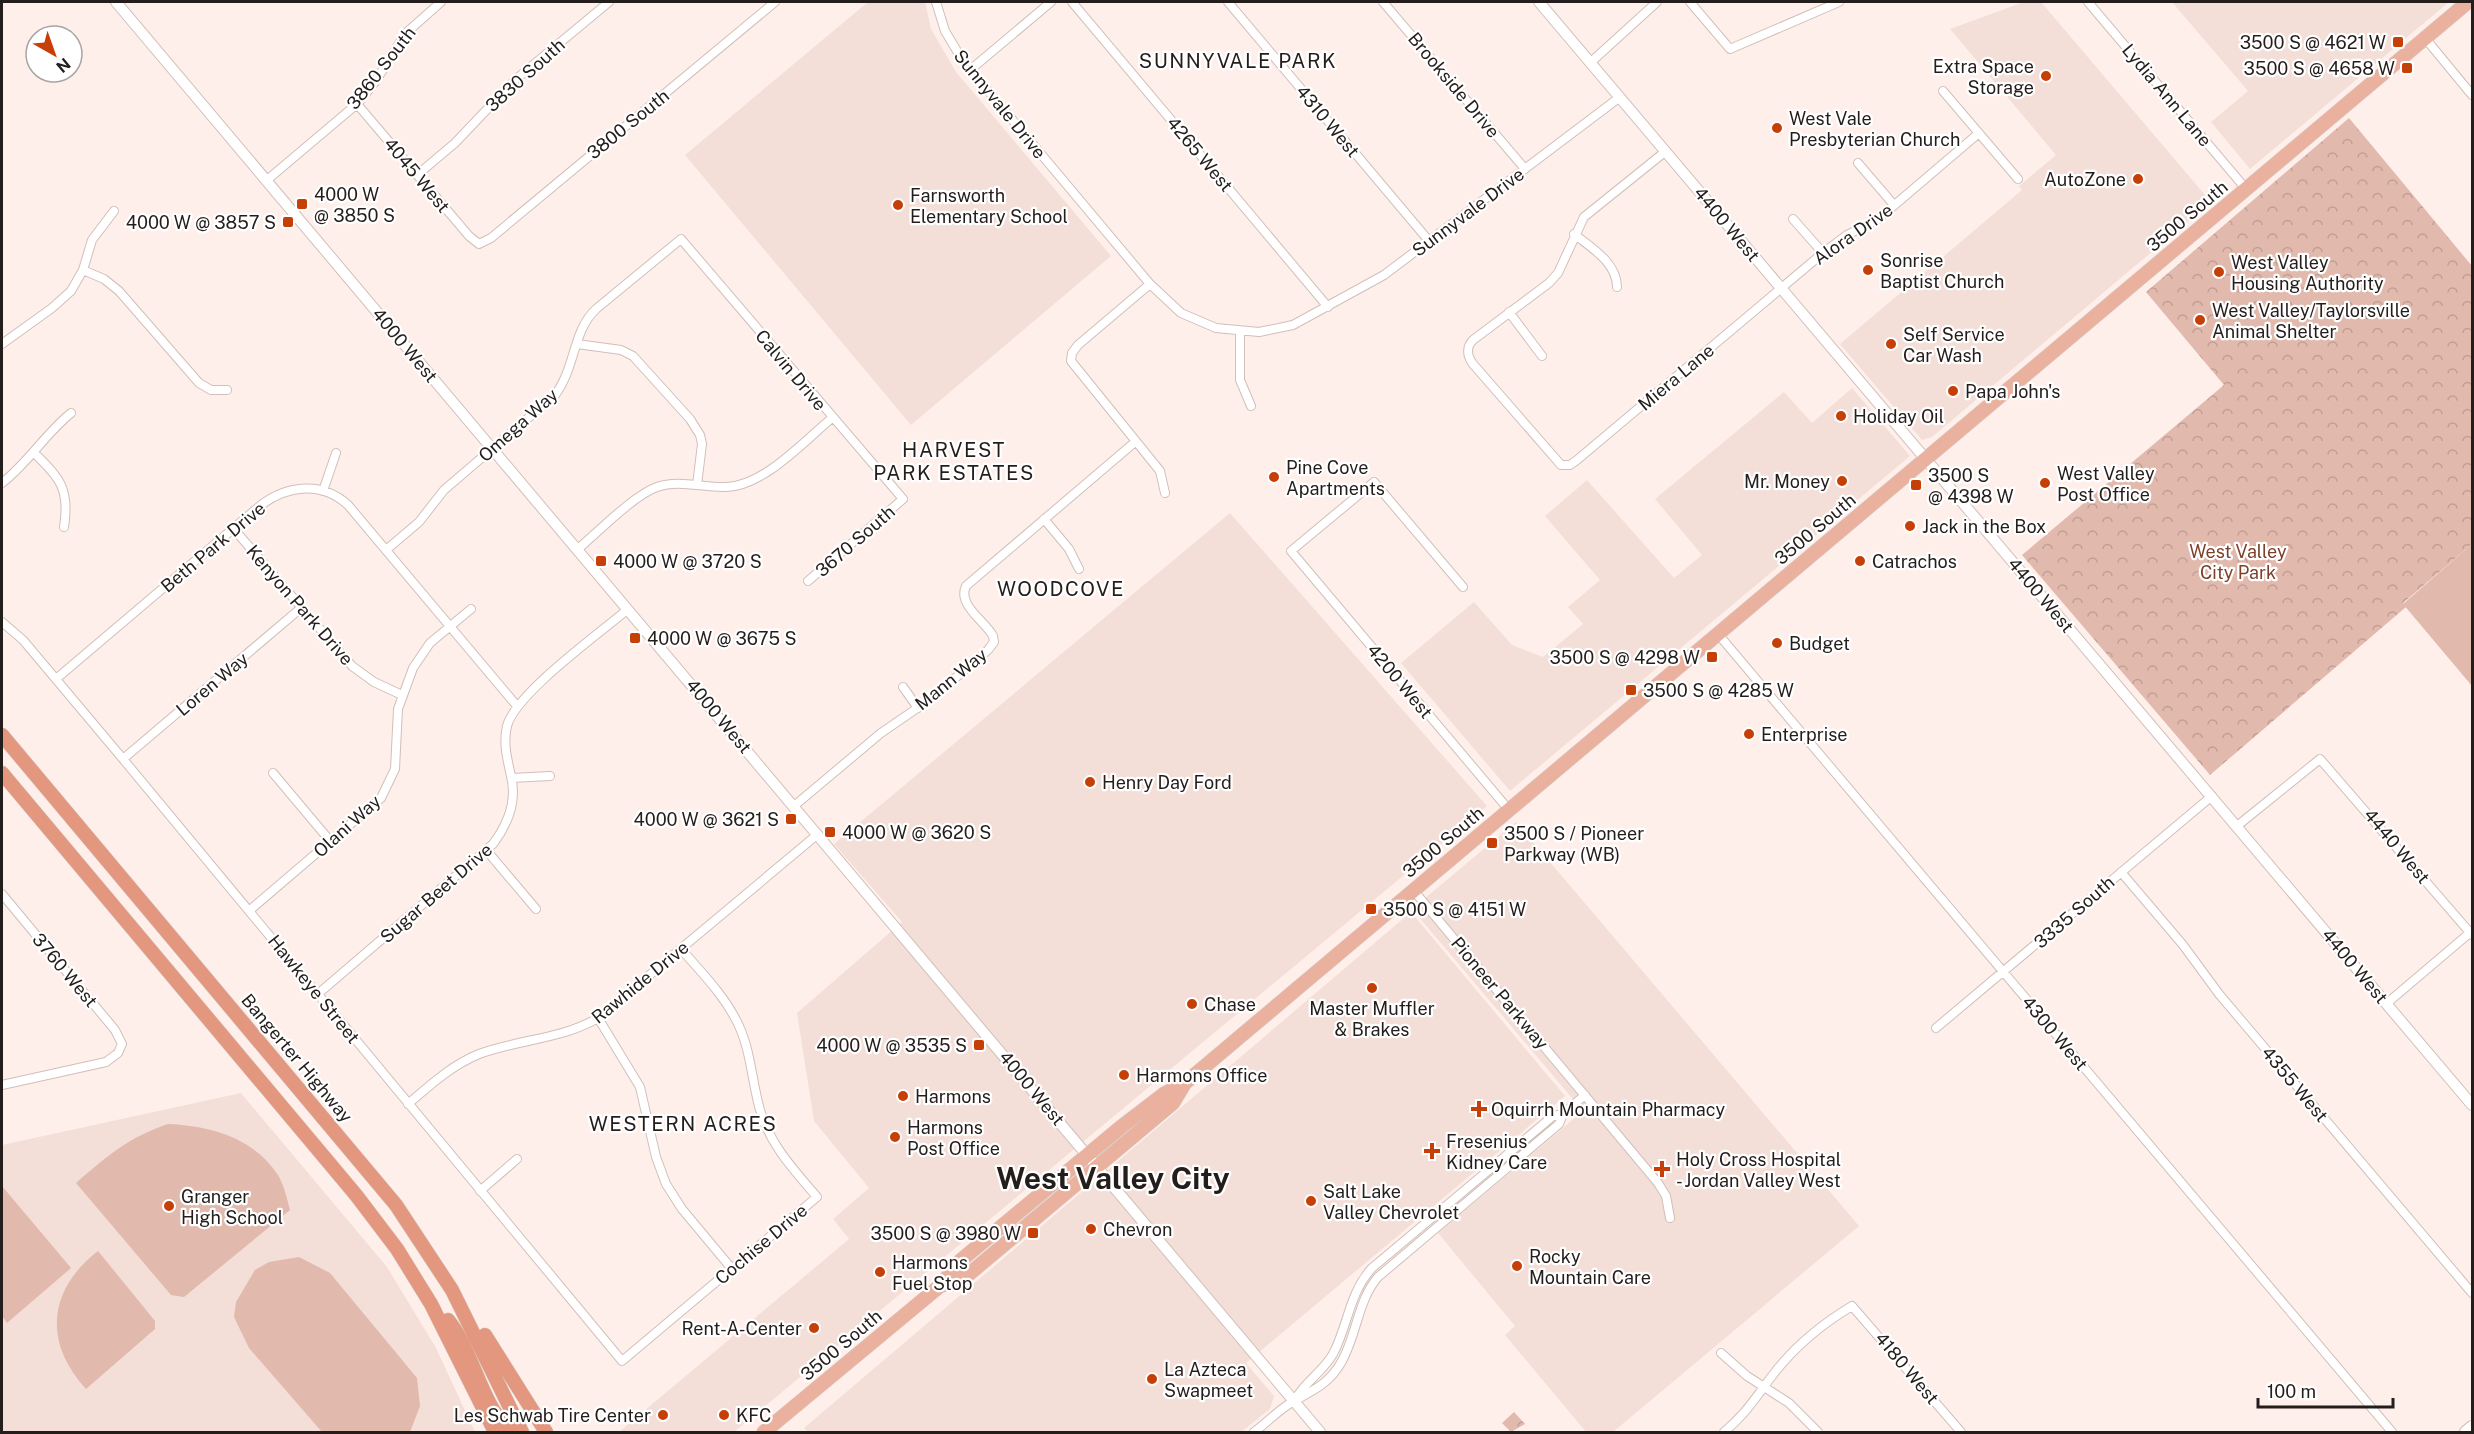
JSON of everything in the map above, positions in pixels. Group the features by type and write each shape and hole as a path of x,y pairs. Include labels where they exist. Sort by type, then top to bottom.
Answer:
{"highway":[{"name":"Bangerter Highway","path":"2,735 396,1205 456,1298 522,1432"},
{"path":"2,773 357,1195 397,1249 431,1304 495,1432"},
{"path":"396,1205 454,1277 503,1366 546,1432"},
{"path":"431,1304 456,1331 498,1416 511,1432"}],"main road":[{"name":"3500 South","path":"764,1432 941,1285 960,1261 1164,1094 1185,1083 2468,2"},
{"name":"3500 South","path":"941,1285 952,1284 964,1278 1173,1103 1185,1083"},
{"path":"2466,1432 2472,1427"}],"street":[{"name":"4000 West","path":"116,2 1320,1432"},
{"name":"3860 South","path":"267,180 357,104 375,82 406,33 441,2"},
{"name":"3830 South","path":"417,176 462,136 509,85 609,2"},
{"name":"3800 South","path":"479,244 491,238 775,2"},
{"name":"Sunnyvale Drive","path":"936,2 948,37 970,70 1150,284 1171,305 1193,319 1216,328 1240,332 1283,328 1328,308 1374,282 1620,97"},
{"path":"970,70 1051,2"},
{"name":"4265 West","path":"1072,2 1328,308"},
{"name":"4310 West","path":"1228,2 1429,241"},
{"name":"Brookside Drive","path":"1383,2 1524,169"},
{"name":"4400 West","path":"1539,2 2472,1105"},
{"path":"1591,62 1658,2"},
{"path":"1690,2 1730,49 1839,2"},
{"name":"Lydia Ann Lane","path":"2088,2 2246,189"},
{"path":"2425,38 2472,95"},
{"path":"1943,91 2018,179"},
{"name":"4045 West","path":"357,104 469,236 479,244"},
{"name":"Alora Drive","path":"1781,288 1847,235 1873,223 1979,133"},
{"path":"1542,356 1509,312 1558,273 1574,234 1584,217 1666,151"},
{"path":"1858,163 1894,206"},
{"path":"2,344 62,300 75,286 83,270 92,240 114,211"},
{"path":"1793,219 1823,253"},
{"path":"1574,234 1595,250 1612,268 1617,276 1617,287"},
{"name":"Omega Way","path":"386,550 419,522 444,490 555,395 567,378 581,329 590,315 681,239"},
{"name":"Calvin Drive","path":"681,239 903,499"},
{"path":"83,270 104,279 119,291 199,383 211,390 228,390"},
{"path":"1150,284 1078,345 1071,357 1075,369 1162,474 1165,493"},
{"name":"Miera Lane","path":"1509,312 1470,343 1469,359 1557,462 1561,465 1570,465 1781,288"},
{"path":"1240,332 1240,380 1251,406"},
{"path":"577,344 628,353 647,368 676,402 699,435 702,444 697,485"},
{"path":"2,483 34,453 51,430 71,413"},
{"path":"578,549 650,490 668,484 728,488 753,481 832,418"},
{"name":"Mann Way","path":"794,806 881,733 918,708 985,653 994,642 990,631 965,601 963,593 966,586 1135,442"},
{"path":"34,453 54,472 64,490 67,506 64,527"},
{"path":"323,491 336,453"},
{"name":"4200 West","path":"1463,587 1374,482 1291,551 1509,810"},
{"name":"Beth Park Drive","path":"56,679 233,528 280,493 301,488 323,491 348,506 517,706"},
{"name":"3670 South","path":"808,582 903,499"},
{"path":"1044,519 1069,549 1079,569"},
{"name":"Kenyon Park Drive","path":"233,528 352,666 374,682 402,695"},
{"name":"Loren Way","path":"123,759 301,608"},
{"name":"Olani Way","path":"250,910 377,803 390,784 396,761 396,721 402,695 413,668 424,650 471,609"},
{"name":"Sugar Beet Drive","path":"319,993 487,851 499,837 508,819 512,800 512,778 505,741 509,719 517,706 628,609"},
{"name":"Hawkeye Street","path":"2,622 23,640 250,910 622,1361"},
{"name":"4300 West","path":"1718,634 2392,1432"},
{"path":"903,687 918,708"},
{"name":"4440 West","path":"2237,826 2320,759 2472,933"},
{"path":"273,773 331,842"},
{"path":"512,778 550,776"},
{"name":"3335 South","path":"1936,1028 2211,796"},
{"name":"Rawhide Drive","path":"408,1104 442,1075 478,1054 562,1035 598,1018 818,834"},
{"path":"487,851 536,909"},
{"name":"4355 West","path":"2121,872 2183,945 2218,994 2472,1293"},
{"name":"Pioneer Parkway","path":"1414,891 1658,1182 1666,1196 1670,1218"},
{"name":"3760 West","path":"2,894 121,1039 121,1049 106,1062 2,1085"},
{"path":"2386,1004 2472,933"},
{"name":"Cochise Drive","path":"622,1361 817,1197 783,1157 768,1130 758,1102 747,1047 734,1016 681,949"},
{"path":"598,1018 639,1087 656,1156 666,1184 682,1209 732,1269"},
{"path":"1254,1432 1294,1401 1302,1385 1322,1369 1332,1354 1356,1292 1372,1268 1552,1116 1563,1114 1586,1095"},
{"path":"480,1191 517,1159"},
{"name":"4180 West","path":"1765,1387 1796,1349 1833,1318 1852,1306 1961,1432"},
{"path":"1721,1353 1740,1371 1789,1403 1818,1432"},
{"path":"1724,1432 1751,1407 1765,1387"}],"shaded area":[{"name":"Farnsworth Elementary School","path":"868,2 925,2 931,29 956,72 1111,256 911,425 685,155"},
{"path":"2024,2 2041,2 2211,202 1932,437 1922,440 1840,344 2022,190 2019,186 2056,155 1950,29"},
{"path":"2172,2 2449,2 2250,169 2211,122 2248,91"},
{"path":"1852,388 1910,456 1510,791 1401,663 1474,602 1512,645 1543,657 1583,624 1568,607 1600,580 1545,516 1587,480 1674,578 1702,555 1655,499 1784,392 1812,423"},
{"path":"1230,513 1487,806 734,1432 619,1432 849,1239 833,1219 869,1188 814,1121 797,1013 902,922 834,844"},
{"name":"Holy Cross Hospital - Jordan Valley West","path":"1516,822 1859,1226 1613,1432 1586,1432 1505,1335 1515,1326 1438,1233 1583,1111 1412,909"},
{"path":"1411,912 1565,1096 1246,1363 1274,1396 1270,1409 1241,1432 808,1432 804,1428"},
{"name":"Granger High School","path":"241,1093 387,1267 436,1348 475,1432 2,1432 2,1145"}],"green space":[{"name":"West Valley City Park","path":"2349,118 2472,266 2472,544 2403,603 2406,607 2210,775 2022,555 2224,385 2146,292"},
{"path":"2472,544 2472,686 2403,604"},
{"path":"168,1124 215,1131 256,1151 278,1175 290,1210 184,1297 171,1295 76,1183 119,1148"},
{"path":"2,1186 71,1268 7,1323 2,1316"},
{"path":"98,1251 155,1321 155,1329 86,1389 72,1371 63,1353 58,1335 57,1317 61,1299 69,1282 81,1266"},
{"path":"299,1257 330,1273 417,1378 420,1406 410,1432 322,1432 249,1348 234,1317 236,1302 255,1270 269,1262"},
{"path":"1514,1412 1525,1424 1511,1432 1502,1423"}],"place":[{"name":"3500 S @ 4621 W","path":"2398,42"},
{"name":"3500 S @ 4658 W","path":"2407,68"},
{"name":"Extra Space Storage","path":"2046,76"},
{"name":"West Vale Presbyterian Church","path":"1777,128"},
{"name":"AutoZone","path":"2138,179"},
{"name":"4000 W @ 3850 S","path":"302,204"},
{"name":"Farnsworth Elementary School","path":"898,205"},
{"name":"4000 W @ 3857 S","path":"288,222"},
{"name":"Sonrise Baptist Church","path":"1868,270"},
{"name":"West Valley Housing Authority","path":"2219,272"},
{"name":"West Valley/Taylorsville Animal Shelter","path":"2200,320"},
{"name":"Self Service Car Wash","path":"1891,344"},
{"name":"Papa John's","path":"1953,391"},
{"name":"Holiday Oil","path":"1841,416"},
{"name":"Pine Cove Apartments","path":"1274,477"},
{"name":"Mr. Money","path":"1842,481"},
{"name":"West Valley Post Office","path":"2045,483"},
{"name":"3500 S @ 4398 W","path":"1916,485"},
{"name":"Jack in the Box","path":"1910,526"},
{"name":"4000 W @ 3720 S","path":"601,561"},
{"name":"Catrachos","path":"1860,561"},
{"name":"4000 W @ 3675 S","path":"635,638"},
{"name":"Budget","path":"1777,643"},
{"name":"3500 S @ 4298 W","path":"1712,657"},
{"name":"3500 S @ 4285 W","path":"1631,690"},
{"name":"Enterprise","path":"1749,734"},
{"name":"Henry Day Ford","path":"1090,782"},
{"name":"4000 W @ 3621 S","path":"791,819"},
{"name":"4000 W @ 3620 S","path":"830,832"},
{"name":"3500 S / Pioneer Parkway (WB)","path":"1492,843"},
{"name":"3500 S @ 4151 W","path":"1371,909"},
{"name":"Master Muffler & Brakes","path":"1372,988"},
{"name":"Chase","path":"1192,1004"},
{"name":"4000 W @ 3535 S","path":"979,1045"},
{"name":"Harmons Office","path":"1124,1075"},
{"name":"Harmons","path":"903,1096"},
{"name":"Oquirrh Mountain Pharmacy","path":"1479,1109"},
{"name":"Harmons Post Office","path":"895,1137"},
{"name":"Fresenius Kidney Care","path":"1432,1151"},
{"name":"Holy Cross Hospital - Jordan Valley West","path":"1662,1169"},
{"name":"Salt Lake Valley Chevrolet","path":"1311,1201"},
{"name":"Granger High School","path":"169,1206"},
{"name":"Chevron","path":"1091,1229"},
{"name":"3500 S @ 3980 W","path":"1033,1233"},
{"name":"Rocky Mountain Care","path":"1517,1266"},
{"name":"Harmons Fuel Stop","path":"880,1272"},
{"name":"Rent-A-Center","path":"814,1328"},
{"name":"La Azteca Swapmeet","path":"1152,1379"},
{"name":"Les Schwab Tire Center","path":"663,1415"},
{"name":"KFC","path":"724,1415"}],"district":[{"name":"SUNNYVALE PARK","path":"1238,61"},
{"name":"HARVEST PARK ESTATES","path":"954,462"},
{"name":"WOODCOVE","path":"1061,589"},
{"name":"WESTERN ACRES","path":"683,1124"},
{"name":"West Valley City","path":"1113,1178"}]}
